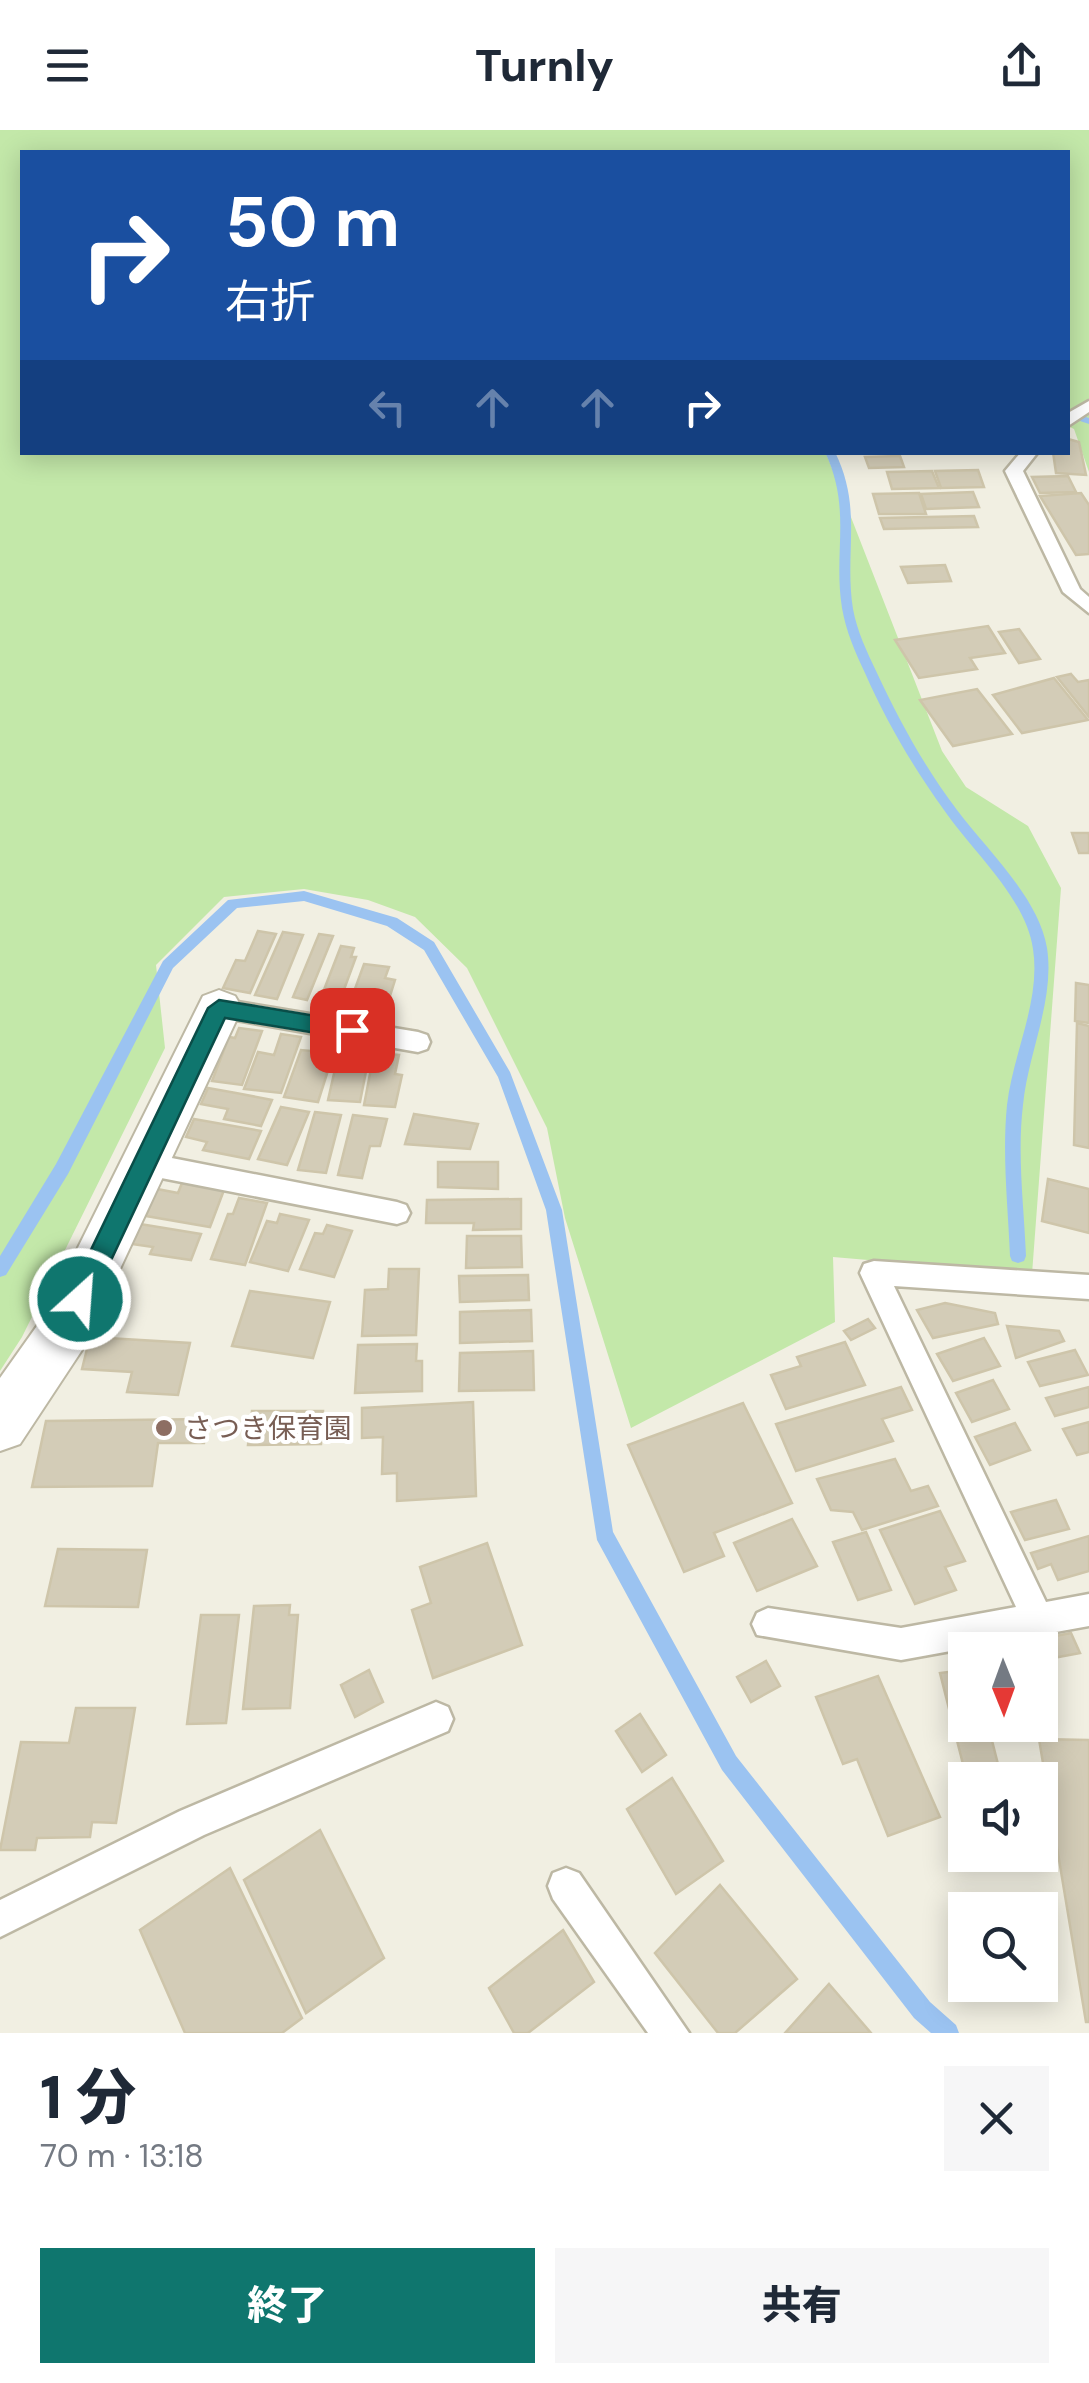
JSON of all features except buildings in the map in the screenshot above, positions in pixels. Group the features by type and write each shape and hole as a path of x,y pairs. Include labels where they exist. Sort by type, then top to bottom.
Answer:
{"street":[{"path":"0,1425 63,1333 219,1008"}],"lane":[{"path":"1027,455 1014,471 1072,592 1089,607"},
{"path":"219,1008 418,1042"},
{"path":"146,1164 397,1213"},
{"path":"1038,1619 874,1273 1089,1287"},
{"path":"768,1624 901,1644 1089,1610"},
{"path":"0,1919 192,1822 436,1720"},
{"path":"566,1886 670,2033"}],"green space":[{"path":"0,130 1089,130 1089,472 1070,427 1070,150 20,150 20,455 827,455 942,751 966,787 1028,826 1061,888 1032,1274 833,1257 835,1322 631,1428 565,1218 547,1128 467,968 415,917 368,900 304,889 224,897 156,965 165,1048 22,1337 0,1371"}],"waterway":[{"path":"1070,415 1089,421"},
{"path":"831,455 845,494 848,608 861,651 928,778 1020,901 1037,933 1041,973 1015,1105 1018,1256"},
{"path":"0,1270 62,1169 168,965 233,903 304,896 392,922 429,946 505,1076 554,1210 604,1534 729,1763 922,2010 948,2033"}],"place":[{"name":"さつき保育園","path":"164,1428"}],"route":[{"path":"80,1299 219,1008 352,1030"}]}
